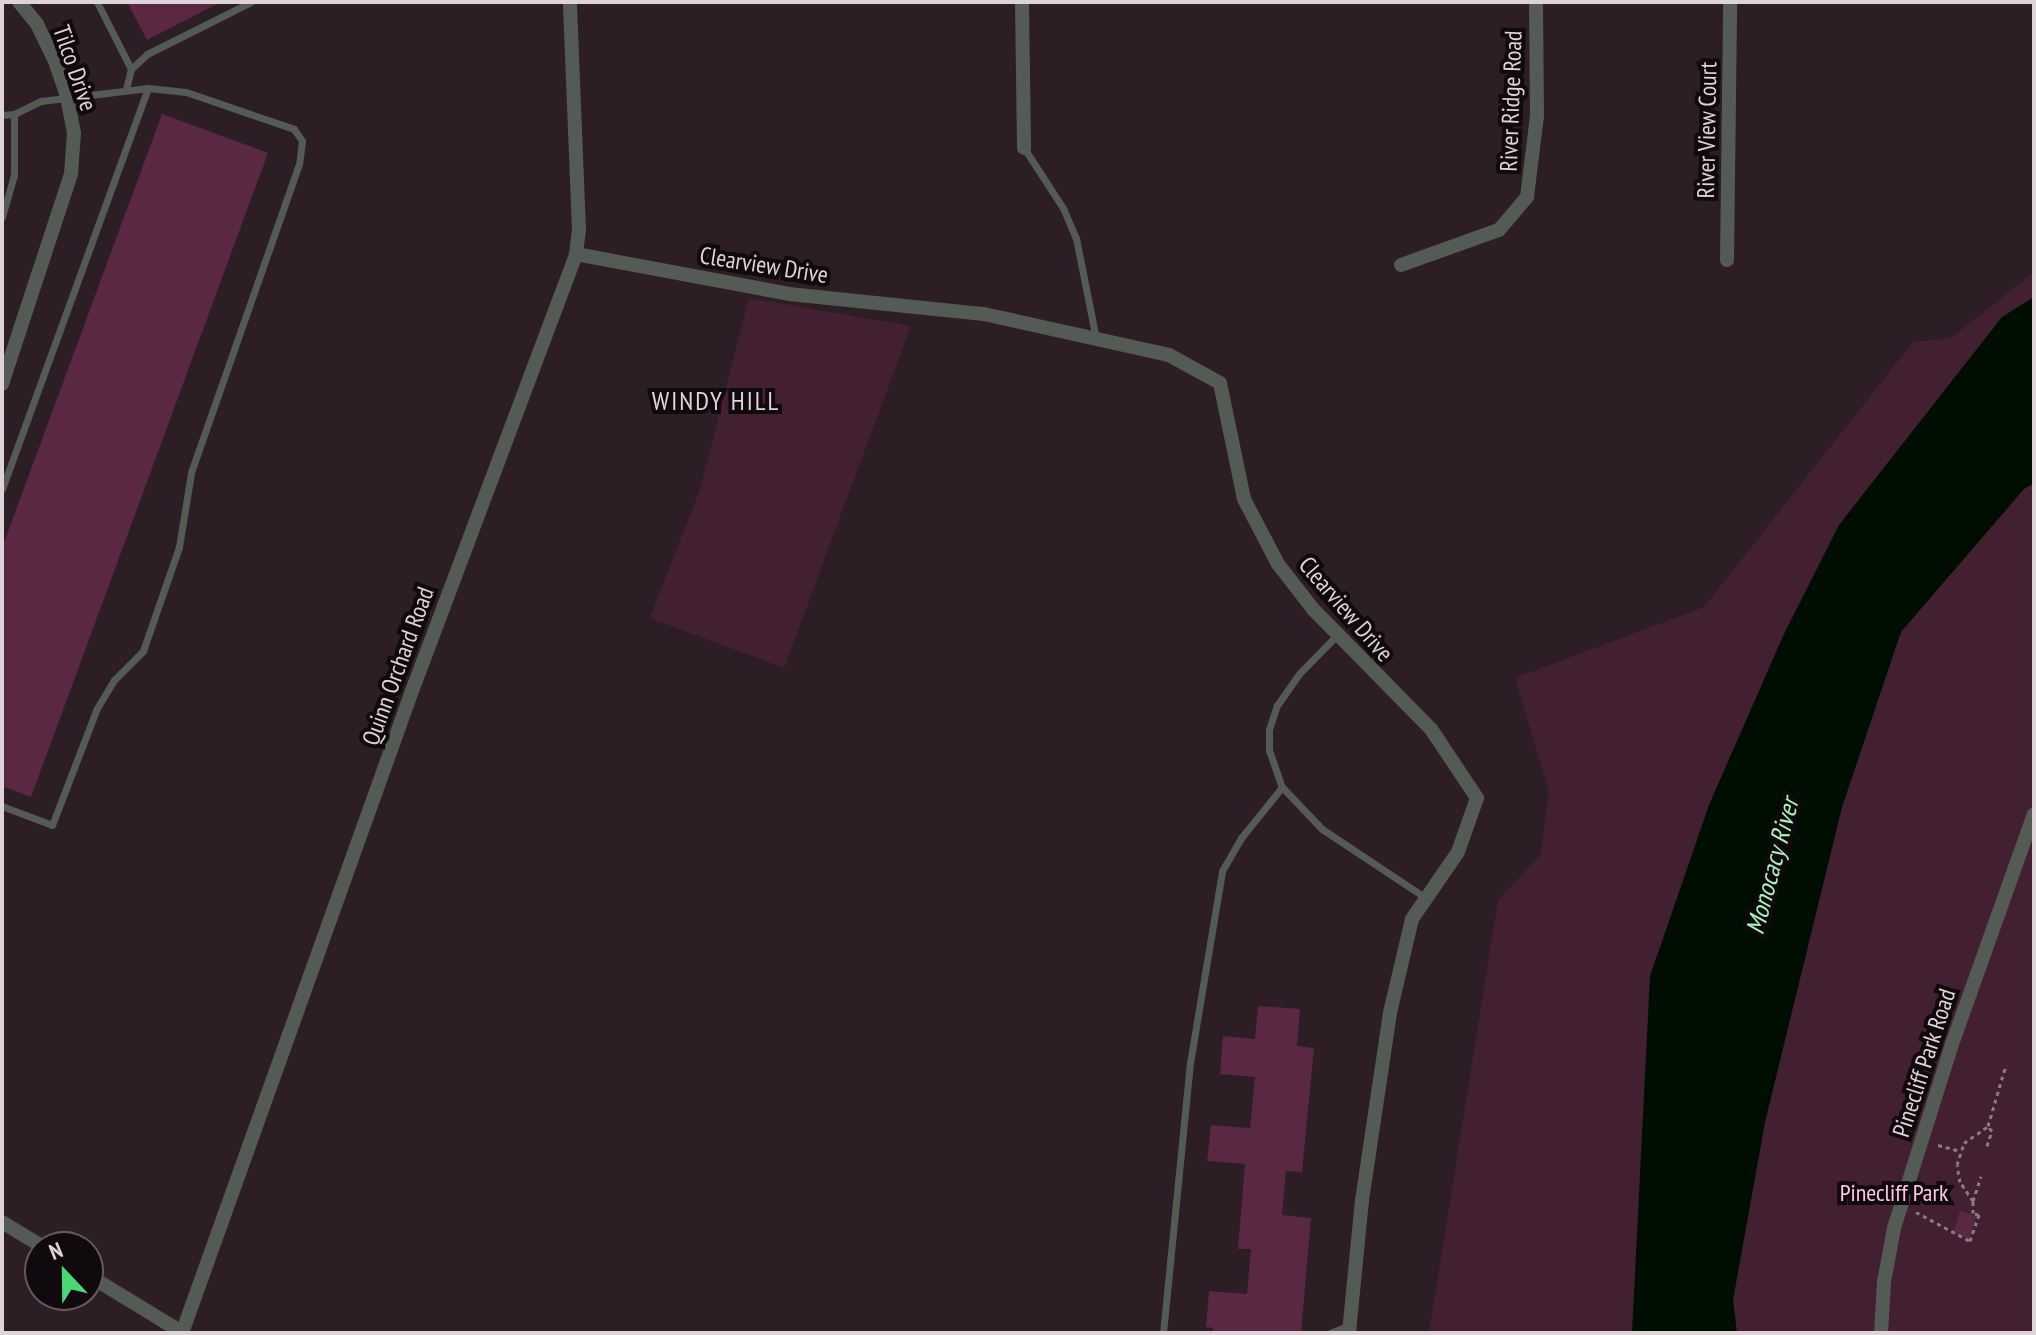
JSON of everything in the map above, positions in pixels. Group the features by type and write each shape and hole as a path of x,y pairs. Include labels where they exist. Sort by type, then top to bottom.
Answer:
{"street":[{"name":"Tilco Drive","path":"2,384 71,174 74,133 67,96 37,24 19,2"},
{"name":"Quinn Orchard Road","path":"182,1333 406,705 576,254 579,230 570,2"},
{"path":"1022,2 1024,148"},
{"name":"River Ridge Road","path":"1401,265 1499,230 1527,197 1537,116 1536,2"},
{"name":"River View Court","path":"1727,260 1730,2"},
{"name":"Clearview Drive","path":"576,254 789,294 984,314 1169,355 1220,383 1244,499 1278,564 1337,635 1431,729 1477,798 1458,852 1412,919 1390,1013 1362,1200 1350,1329"},
{"name":"Pinecliff Park Road","path":"1881,1333 1884,1282 1900,1209 2034,814"},
{"path":"2,1222 24,1235"},
{"path":"104,1285 182,1333"}],"lane":[{"path":"97,2 131,69"},
{"path":"126,89 131,69 147,54 251,2"},
{"path":"2,489 148,88"},
{"path":"2,115 14,114 41,101 67,96 148,88 186,92 294,129 302,141 299,164 191,473 179,547 143,651 114,680 97,708 52,825 2,806"},
{"path":"2,217 14,175 14,114"},
{"path":"1024,148 1063,208 1076,238 1096,339"},
{"path":"1337,635 1299,674 1277,705 1269,729 1269,750 1282,787 1322,829 1426,898"},
{"path":"1163,1333 1190,1063 1222,871 1241,838 1282,787"},
{"path":"1330,1333 1350,1329"}],"path":[{"path":"1973,1201 1960,1182 1957,1165 1964,1143 1988,1126 2006,1065"},
{"path":"1987,1146 1992,1131 1988,1126"},
{"path":"1921,1140 1961,1151"},
{"path":"1900,1209 1923,1213 1950,1234 1970,1241 1979,1215 1973,1213 1973,1201 1981,1176"}],"green space":[{"path":"2034,272 2034,297 2002,317 1839,525 1784,634 1709,805 1637,1275 1632,1333 1429,1333 1498,900 1541,854 1549,791 1515,678 1704,607 1913,342 1951,338"},
{"path":"749,298 911,326 784,668 650,618 700,489"},
{"name":"Pinecliff Park","path":"2034,483 2034,1333 1737,1333 1733,1300 1765,1122 1842,807 1901,631 2024,489"}],"water":[{"name":"Monocacy River","path":"2034,297 2034,483 2024,489 1901,632 1842,807 1765,1122 1733,1300 1737,1333 1632,1333 1650,976 1709,805 1784,634 1839,525 2002,317"}],"building":[{"path":"127,2 221,2 147,40"},
{"path":"162,114 268,153 31,797 2,786 2,548"},
{"path":"1258,1006 1300,1009 1297,1046 1314,1048 1302,1172 1286,1171 1282,1215 1311,1218 1301,1333 1213,1333 1213,1328 1206,1327 1209,1291 1247,1294 1251,1249 1238,1249 1245,1164 1207,1161 1211,1125 1250,1128 1255,1077 1220,1074 1223,1036 1255,1039"},
{"path":"1960,1211 1976,1216 1969,1239 1953,1234"}],"district":[{"name":"WINDY HILL","path":"716,401"}]}
